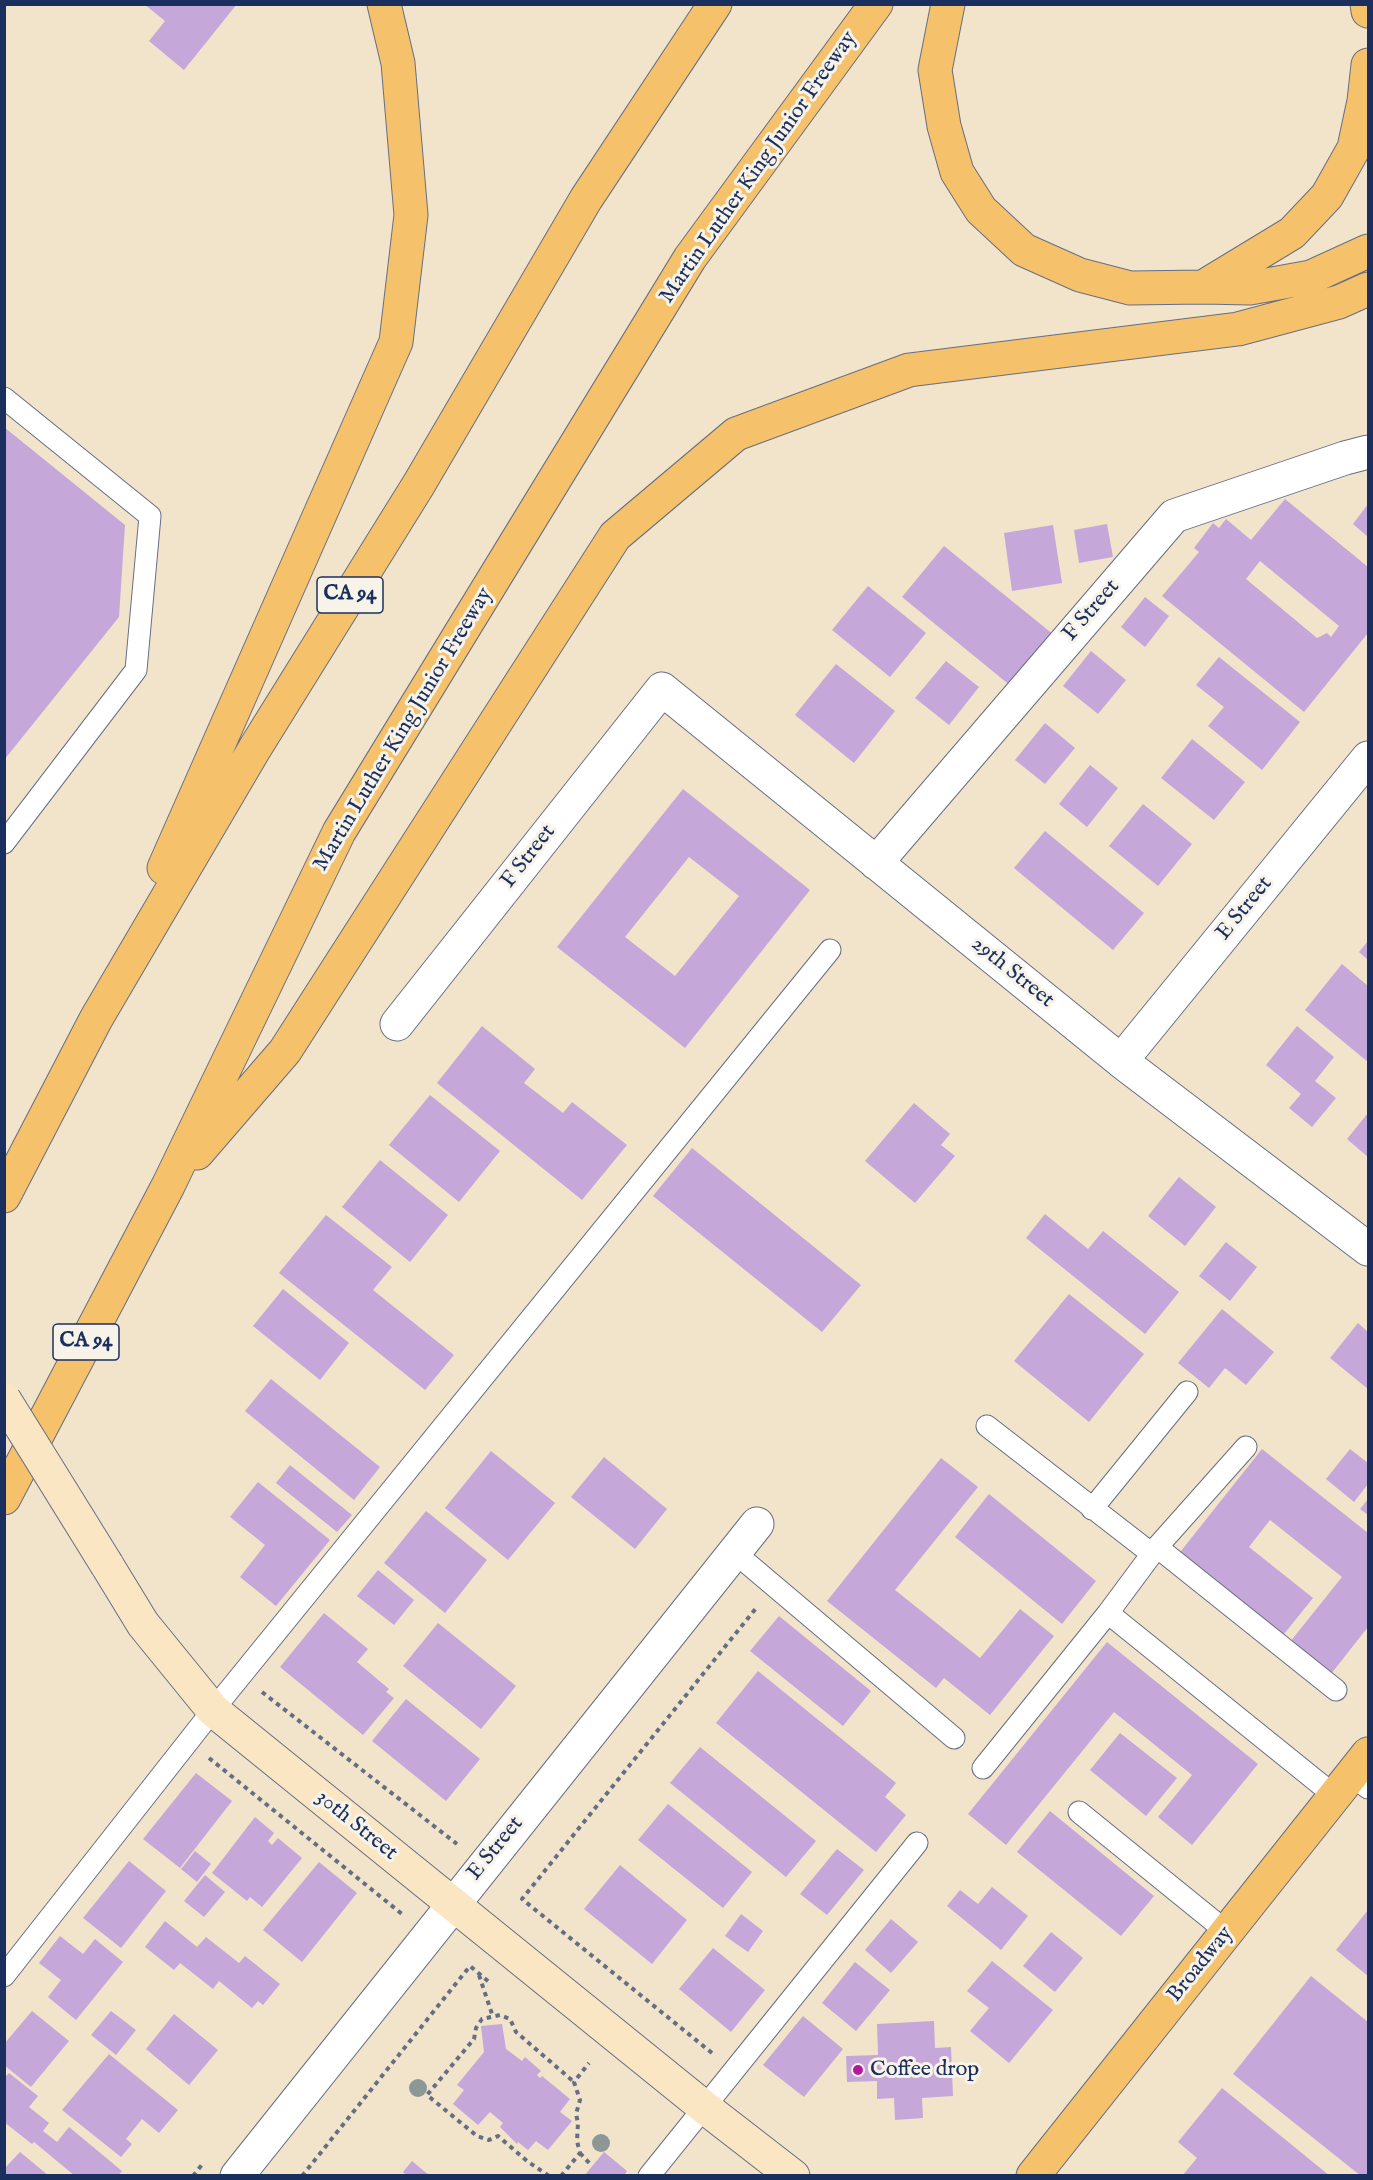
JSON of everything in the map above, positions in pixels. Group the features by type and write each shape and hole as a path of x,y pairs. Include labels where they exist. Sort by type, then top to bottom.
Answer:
{"main road":[{"path":"96,1019 396,342 411,215 398,63 384,4"},
{"name":"CA 94","path":"4,1196 96,1019 255,748 418,484 586,199 715,4"},
{"name":"Martin Luther King Junior Freeway","path":"4,1498 168,1186 339,832 690,258 876,4"},
{"path":"948,4 935,70 944,126 957,172 981,210 1024,250 1080,275 1130,288 1250,288 1311,277 1368,251"},
{"path":"1367,4 1368,11"},
{"path":"1203,287 1292,233 1327,196 1354,148 1364,101 1368,65"},
{"path":"168,1186 285,1051 615,536 736,434 909,370 1238,328 1339,302 1368,289"},
{"name":"Broadway","path":"1033,2175 1227,1932 1356,1778"}],"street":[{"name":"F Street","path":"876,862 1174,516 1368,452"},
{"name":"F Street","path":"397,1024 662,689"},
{"name":"29th Street","path":"662,689 1121,1060 1368,1249"},
{"name":"E Street","path":"1121,1060 1368,758"},
{"name":"30th Street","path":"4,1399 143,1624 213,1710 704,2107 793,2175"},
{"name":"E Street","path":"237,2175 757,1524"}],"lane":[{"path":"4,398 150,516 136,670 4,843"},
{"path":"4,1976 243,1672 830,950"},
{"path":"1092,1509 1187,1392"},
{"path":"987,1426 1092,1509 1154,1550 1336,1690"},
{"path":"983,1768 1108,1613 1154,1550 1246,1447"},
{"path":"734,1552 954,1738"},
{"path":"1108,1613 1356,1778"},
{"path":"1079,1812 1227,1932"},
{"path":"649,2175 918,1843"}],"path":[{"path":"733,2071 522,1899 774,1585"},
{"path":"243,1672 262,1692 456,1844 464,1835"},
{"path":"190,1740 261,1802 403,1915"},
{"path":"302,2175 470,1966 497,1988"},
{"path":"478,1973 493,2017"},
{"path":"549,2175 527,2161 498,2136 489,2139 477,2136 427,2095 474,2039 476,2028 482,2019 500,2015 510,2019 516,2032 574,2082 580,2100 576,2114 577,2141 580,2152 592,2166"},
{"path":"580,2055 598,2070"},
{"path":"574,2082 590,2063"},
{"path":"561,2175 580,2152"},
{"path":"193,2175 208,2157"}],"building":[{"path":"144,4 237,4 184,70 149,41 165,21"},
{"path":"4,427 125,525 119,617 4,760"},
{"path":"1285,499 1368,567 1368,633 1304,712 1162,596 1199,552 1194,548 1213,523 1219,528 1226,519 1251,540","holes":["1260,561 1339,626 1331,637 1327,633 1317,638 1246,579"]},
{"path":"1368,504 1368,537 1353,524"},
{"path":"1107,524 1113,557 1079,563 1074,530"},
{"path":"1053,525 1062,583 1012,591 1004,533"},
{"path":"944,546 1054,635 1012,687 902,597"},
{"path":"868,586 926,633 890,677 832,630"},
{"path":"1145,597 1169,616 1145,647 1121,627"},
{"path":"1091,651 1126,680 1098,714 1063,686"},
{"path":"1219,657 1300,722 1262,770 1208,726 1224,707 1196,685"},
{"path":"946,661 979,687 949,725 915,698"},
{"path":"836,664 895,711 854,763 795,715"},
{"path":"1045,723 1075,748 1045,784 1015,760"},
{"path":"1192,739 1245,782 1214,820 1161,778"},
{"path":"1090,765 1118,788 1087,827 1059,804"},
{"path":"683,789 810,890 685,1048 557,947","holes":["689,857 739,896 675,976 625,937"]},
{"path":"1143,804 1192,844 1158,886 1109,846"},
{"path":"1045,831 1144,913 1113,950 1014,868"},
{"path":"1368,941 1368,960 1359,952"},
{"path":"1342,964 1368,986 1368,1062 1305,1010"},
{"path":"482,1026 535,1069 524,1083 563,1113 572,1102 627,1145 582,1200 437,1083"},
{"path":"1297,1026 1334,1057 1315,1081 1336,1098 1312,1127 1289,1108 1301,1094 1266,1065"},
{"path":"430,1095 500,1151 459,1202 389,1145"},
{"path":"914,1103 950,1134 941,1145 955,1156 915,1203 865,1161"},
{"path":"1368,1113 1368,1157 1347,1139"},
{"path":"692,1148 861,1285 822,1332 653,1196"},
{"path":"380,1160 448,1215 410,1262 342,1207"},
{"path":"1179,1177 1216,1207 1185,1246 1148,1216"},
{"path":"1045,1214 1088,1249 1103,1231 1179,1292 1145,1334 1026,1238"},
{"path":"326,1215 392,1267 373,1290 454,1355 425,1390 279,1273"},
{"path":"1226,1242 1257,1267 1230,1301 1199,1276"},
{"path":"283,1289 349,1343 320,1380 253,1326"},
{"path":"1069,1294 1144,1354 1089,1422 1014,1361"},
{"path":"1222,1309 1274,1352 1246,1385 1225,1368 1209,1388 1178,1363"},
{"path":"1358,1323 1368,1332 1368,1389 1330,1358"},
{"path":"271,1379 380,1467 354,1500 245,1411"},
{"path":"1262,1449 1368,1533 1368,1627 1331,1674 1290,1642 1342,1577 1270,1520 1249,1547 1313,1598 1280,1639 1177,1556"},
{"path":"1350,1449 1368,1463 1368,1484 1354,1502 1326,1479"},
{"path":"491,1451 555,1503 508,1560 445,1508"},
{"path":"604,1457 667,1509 635,1549 571,1497"},
{"path":"941,1458 978,1487 895,1590 980,1658 1020,1609 1054,1636 990,1715 944,1678 936,1688 827,1601"},
{"path":"290,1465 352,1515 337,1532 276,1483"},
{"path":"258,1482 330,1540 276,1606 240,1577 265,1545 230,1517"},
{"path":"989,1494 1096,1581 1062,1624 955,1537"},
{"path":"1368,1499 1368,1515 1360,1509"},
{"path":"426,1511 487,1560 445,1613 384,1563"},
{"path":"378,1570 414,1600 394,1625 357,1596"},
{"path":"324,1613 368,1649 357,1662 389,1689 386,1692 394,1698 363,1735 280,1667"},
{"path":"779,1616 871,1691 843,1726 750,1651"},
{"path":"438,1623 516,1686 481,1729 403,1666"},
{"path":"1107,1642 1258,1764 1192,1845 1158,1817 1192,1775 1114,1712 1006,1845 968,1814"},
{"path":"758,1671 896,1783 885,1797 906,1815 876,1852 716,1723"},
{"path":"406,1699 480,1759 446,1801 372,1741"},
{"path":"1120,1733 1177,1778 1146,1816 1090,1770"},
{"path":"700,1747 816,1841 786,1877 670,1783"},
{"path":"196,1773 232,1801 180,1868 143,1839"},
{"path":"668,1804 752,1872 723,1908 638,1840"},
{"path":"1050,1811 1154,1896 1121,1936 1017,1852"},
{"path":"255,1817 274,1833 268,1841 272,1845 278,1838 302,1858 262,1907 250,1897 247,1901 212,1873"},
{"path":"837,1849 864,1870 827,1915 800,1894"},
{"path":"195,1851 211,1864 197,1882 181,1869"},
{"path":"129,1861 166,1891 121,1948 83,1918"},
{"path":"319,1862 357,1893 302,1962 263,1930"},
{"path":"620,1865 687,1920 652,1964 584,1909"},
{"path":"205,1875 225,1892 204,1917 184,1901"},
{"path":"992,1887 1028,1916 1001,1950 947,1906 960,1890 978,1904"},
{"path":"1368,1910 1368,1976 1336,1950"},
{"path":"741,1914 763,1931 748,1952 725,1936"},
{"path":"891,1919 918,1942 891,1973 865,1950"},
{"path":"165,1921 197,1947 206,1937 239,1963 245,1956 280,1984 263,2005 258,2001 252,2008 219,1981 213,1989 180,1963 174,1970 145,1947"},
{"path":"1051,1932 1083,1958 1055,1992 1023,1966"},
{"path":"60,1936 83,1954 95,1939 123,1962 76,2020 48,1997 61,1980 39,1963"},
{"path":"713,1948 765,1990 731,2032 679,1989"},
{"path":"992,1961 1053,2010 1009,2063 970,2031 989,2008 967,1991"},
{"path":"855,1962 890,1990 856,2031 822,2003"},
{"path":"1311,1976 1368,2022 1368,2176 1361,2176 1233,2074"},
{"path":"32,2011 69,2041 31,2087 4,2065 4,2044"},
{"path":"111,2011 136,2030 116,2055 91,2035"},
{"path":"174,2014 218,2050 189,2085 146,2049"},
{"path":"803,2016 843,2049 804,2097 763,2065"},
{"path":"934,2021 935,2048 951,2047 953,2096 922,2098 923,2118 895,2120 894,2098 877,2099 877,2081 847,2082 846,2056 878,2055 877,2024"},
{"path":"502,2024 506,2049 522,2061 525,2057 541,2071 537,2075 540,2078 542,2076 570,2099 560,2112 572,2121 548,2150 536,2141 528,2150 518,2142 517,2144 500,2127 503,2123 490,2112 478,2125 453,2104 464,2090 457,2085 484,2052 481,2026"},
{"path":"109,2054 178,2110 159,2133 142,2119 126,2139 132,2144 121,2157 62,2110"},
{"path":"9,2073 38,2096 29,2107 49,2123 43,2131 57,2142 69,2127 122,2171 118,2176 75,2176 34,2142 32,2144 4,2122 4,2078"},
{"path":"1222,2088 1330,2176 1182,2176 1197,2158 1178,2142"},
{"path":"20,2152 49,2176 4,2176 4,2169"},
{"path":"604,2152 627,2171 624,2176 584,2176"},
{"path":"412,2161 430,2176 407,2176 403,2172"}],"place":[{"name":"Coffee drop","path":"858,2070"}]}
